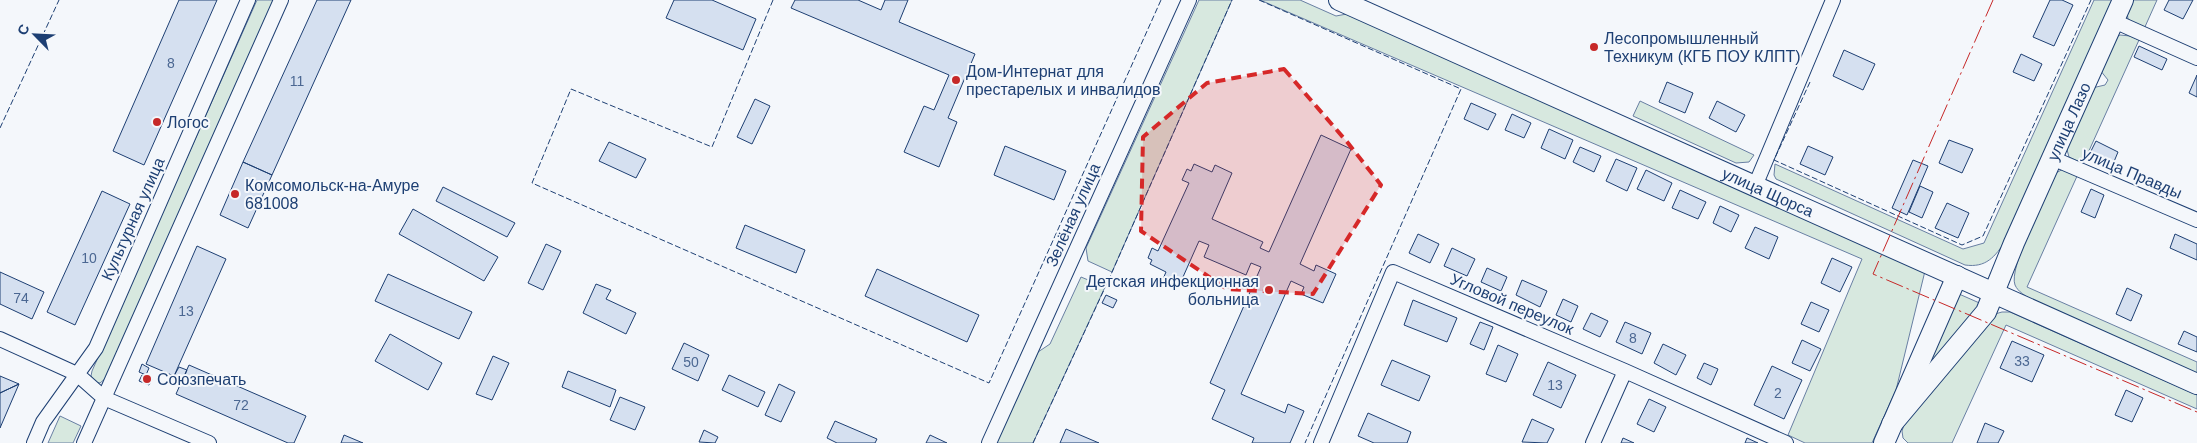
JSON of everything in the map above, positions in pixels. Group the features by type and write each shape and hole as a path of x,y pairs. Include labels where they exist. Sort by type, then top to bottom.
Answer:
{"street":[{"name":"Культурная улица","path":"34,443 43,422 96,348 248,0"},
{"path":"84,443 281,0"},
{"name":"Зелёная улица","path":"989,443 1189,0"},
{"name":"улица Щорса","path":"1339,0 2197,384"},
{"path":"1754,186 1833,0"},
{"name":"улица Лазо","path":"1888,438 1986,312 1995,294 2014,243 2123,0"},
{"path":"2114,21 2197,58"},
{"name":"улица Правды","path":"2052,158 2197,220"},
{"name":"улица Лазо","path":"1888,438 1957,276 1988,272 2014,243"},
{"name":"Угловой переулок","path":"1321,443 1394,272 1786,443"},
{"path":"0,339 77,374 104,398 209,443"},
{"path":"1593,443 1624,371"}],"highlighted area":[{"path":"1284,69 1348,143 1381,185 1313,294 1227,289 1141,231 1143,137 1207,83"}],"shaded area":[{"path":"257,0 274,0 106,378 100,383 95,382 91,376 92,371"},
{"path":"1199,0 1232,0 1112,272 1088,261 1086,248"},
{"path":"1260,0 1300,0 1336,16 1352,13 1925,271 1896,390 1872,443 1805,443 1788,435 1862,259"},
{"path":"2094,0 2112,0 2006,240 1998,252 1984,263 1965,265 1776,179 1774,175 1775,164 1963,249 1984,243"},
{"path":"2132,0 2157,0 2144,29 2128,19 2127,12"},
{"path":"2120,35 2130,36 2139,40 2083,164 2069,157 2066,146 2092,88 2105,85 2108,80 2100,70 2114,38"},
{"path":"1640,101 1754,155 1749,162 1736,163 1633,116"},
{"path":"2063,169 2078,174 2027,287 2197,362 2197,374 2032,300 2022,294 2016,287 2014,276 2023,247 2056,173"},
{"path":"1081,277 1105,287 1033,443 995,443 1038,352 1050,344"},
{"path":"1959,294 1984,305 1916,387"},
{"path":"2010,312 2197,395 2197,409 2006,325 1952,443 1908,443 1903,438 1902,431 1904,425 1995,314"},
{"path":"60,416 81,426 73,443 48,443"}],"building":[{"path":"179,0 217,0 144,165 113,151"},
{"path":"317,0 351,0 272,175 243,162"},
{"path":"674,0 712,0 756,19 743,50 666,18"},
{"name":"Дом-Интернат для престарелых и инвалидов","path":"795,0 858,0 881,10 885,0 908,0 899,22 975,54 948,118 957,122 939,167 904,152 924,106 934,110 949,75 791,8"},
{"path":"2050,0 2062,0 2073,5 2054,46 2033,37"},
{"path":"2169,0 2193,0 2183,19 2164,10"},
{"path":"2139,46 2167,59 2162,70 2134,57"},
{"path":"1844,50 1875,64 1863,90 1833,76"},
{"path":"2021,54 2042,64 2034,81 2013,72"},
{"path":"2197,75 2197,97 2189,93"},
{"path":"1667,82 1693,93 1685,113 1659,102"},
{"path":"755,99 770,106 752,144 737,137"},
{"path":"1717,101 1745,115 1736,132 1709,118"},
{"path":"1471,103 1496,114 1488,130 1464,119"},
{"path":"1512,114 1531,123 1524,138 1505,130"},
{"path":"1549,129 1573,140 1565,159 1541,148"},
{"name":"Детская инфекционная больница","path":"1321,135 1351,149 1300,264 1314,271 1316,265 1336,274 1323,303 1301,294 1304,287 1291,281 1241,394 1285,413 1288,404 1304,411 1290,443 1252,443 1254,438 1212,419 1225,390 1210,383 1261,267 1251,263 1246,275 1204,257 1209,245 1199,241 1179,286 1163,279 1166,272 1150,264 1152,260 1148,258 1152,248 1158,251 1189,183 1182,180 1187,169 1191,171 1194,164 1212,172 1215,165 1232,173 1212,219 1263,242 1260,248 1269,252"},
{"path":"1949,140 1973,149 1962,173 1939,163"},
{"path":"2096,141 2118,152 2113,164 2090,153"},
{"path":"609,142 646,159 636,178 599,161"},
{"path":"1005,146 1066,171 1054,200 994,175"},
{"path":"1808,146 1833,157 1825,175 1800,164"},
{"path":"1580,147 1601,156 1594,172 1573,162"},
{"path":"1616,159 1637,168 1627,191 1606,181"},
{"path":"1913,160 1928,166 1907,215 1892,208"},
{"path":"243,162 272,175 248,228 220,215"},
{"path":"1646,170 1672,183 1664,201 1637,189"},
{"path":"1920,186 1933,192 1922,218 1909,212"},
{"path":"443,187 515,223 507,237 436,201"},
{"path":"2091,189 2104,195 2095,218 2081,212"},
{"path":"1680,190 1706,202 1698,219 1672,208"},
{"path":"102,191 130,204 75,325 47,312"},
{"path":"1947,203 1969,213 1958,238 1935,228"},
{"path":"1720,206 1739,215 1731,232 1713,223"},
{"path":"413,209 498,257 484,281 399,234"},
{"path":"745,225 805,250 796,273 736,248"},
{"path":"1755,227 1778,237 1769,259 1745,248"},
{"path":"1418,234 1439,244 1430,263 1409,253"},
{"path":"2175,234 2197,244 2197,260 2170,248"},
{"path":"546,244 561,251 543,290 528,283"},
{"path":"197,246 226,259 174,376 146,364"},
{"path":"1452,248 1475,259 1467,276 1444,266"},
{"path":"1832,258 1852,267 1840,292 1821,283"},
{"path":"1487,268 1507,277 1501,291 1481,282"},
{"path":"877,269 979,315 967,342 865,296"},
{"path":"0,272 44,292 32,319 0,304"},
{"path":"388,274 472,312 459,339 375,301"},
{"path":"1522,280 1547,291 1540,307 1516,295"},
{"path":"596,284 611,290 606,299 636,313 626,334 583,313"},
{"path":"2127,288 2142,295 2131,321 2116,314"},
{"path":"1106,295 1117,300 1113,308 1102,303"},
{"path":"1563,299 1578,306 1571,322 1556,315"},
{"path":"1413,300 1457,318 1447,342 1404,325"},
{"path":"1811,302 1829,310 1819,332 1801,324"},
{"path":"1591,313 1608,321 1600,337 1583,329"},
{"path":"1480,322 1493,327 1484,350 1470,344"},
{"path":"1625,322 1651,333 1642,354 1616,342"},
{"path":"2184,331 2197,337 2197,352 2178,344"},
{"path":"390,334 442,363 428,390 375,361"},
{"path":"1802,340 1821,349 1810,371 1792,363"},
{"path":"2012,341 2044,355 2032,382 2000,368"},
{"path":"684,343 709,355 698,381 672,369"},
{"path":"1663,344 1686,355 1676,375 1654,363"},
{"path":"1498,345 1518,354 1506,382 1486,374"},
{"path":"493,356 509,363 492,400 476,394"},
{"path":"1392,360 1430,376 1419,401 1381,385"},
{"path":"1548,362 1576,375 1561,408 1533,395"},
{"path":"1704,363 1718,369 1711,385 1697,378"},
{"path":"142,364 149,368 146,375 139,372"},
{"path":"189,365 306,416 294,443 288,443 176,394"},
{"path":"1772,366 1802,380 1784,419 1754,405"},
{"path":"179,367 187,370 183,380 174,376"},
{"path":"568,371 616,390 610,407 562,387"},
{"path":"142,375 152,379 149,385 139,381"},
{"path":"729,375 765,392 758,407 722,390"},
{"path":"0,376 19,384 0,393"},
{"path":"19,384 0,428 0,393"},
{"path":"779,384 795,392 781,422 765,415"},
{"path":"2126,390 2143,398 2132,422 2115,415"},
{"path":"620,397 645,407 635,430 610,420"},
{"path":"1649,399 1666,407 1654,432 1637,424"},
{"path":"1368,413 1411,432 1407,443 1374,443 1358,436"},
{"path":"1532,419 1554,429 1547,443 1522,442"},
{"path":"835,421 877,439 875,443 837,443 827,438"},
{"path":"1985,423 2004,431 1998,443 1977,443"},
{"path":"1066,429 1099,443 1060,443"},
{"path":"704,430 718,437 715,443 699,442"},
{"path":"344,435 363,443 341,443"},
{"path":"930,435 947,443 926,443"},
{"path":"1623,438 1634,443 1621,443"},
{"path":"1747,438 1758,443 1745,443"}],"fence":[{"path":"0,128 59,0"},
{"path":"773,0 712,147 571,89 532,183 989,383 1161,0"},
{"path":"1033,443 1109,279 1232,0"},
{"path":"1259,0 1461,89 1305,443"},
{"path":"1810,82 1774,160 1962,245 1983,236 2091,0"}],"power":[{"path":"1993,0 1873,274 2197,412"}],"place":[{"name":"Лесопромышленный Техникум (КГБ ПОУ КЛПТ)","path":"1594,47"},
{"name":"Дом-Интернат для престарелых и инвалидов","path":"956,80"},
{"name":"Логос","path":"157,122"},
{"name":"Комсомольск-на-Амуре 681008","path":"235,194"},
{"name":"Детская инфекционная больница","path":"1269,290"},
{"name":"Союзпечать","path":"147,379"}]}
